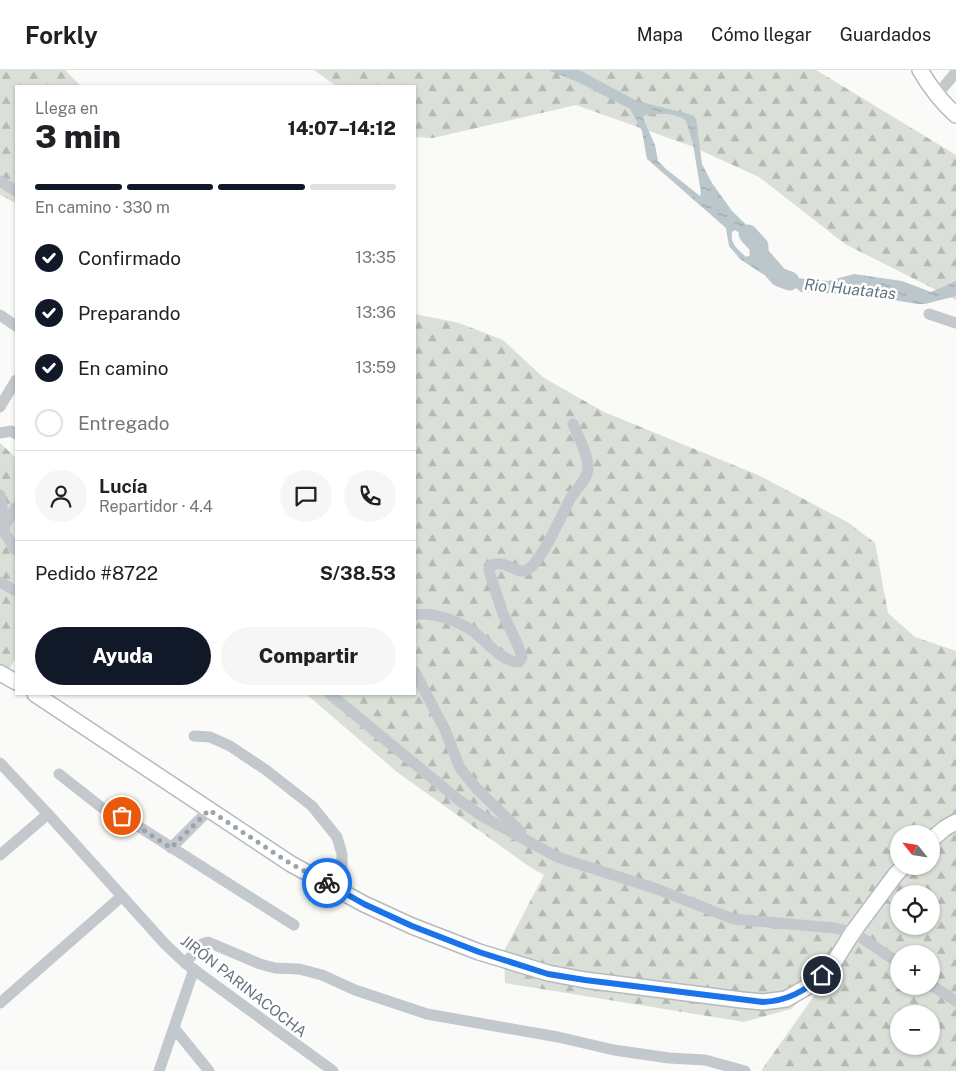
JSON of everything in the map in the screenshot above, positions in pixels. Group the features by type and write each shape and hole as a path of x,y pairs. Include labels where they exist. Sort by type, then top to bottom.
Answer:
{"main road":[{"path":"920,70 947,108 956,114"},
{"path":"36,695 291,864 364,904 479,952 548,974 763,1002 786,999 814,983 831,967 853,932 895,875"},
{"path":"940,832 956,822"}],"street":[{"path":"937,95 956,72"},
{"path":"0,181 15,190"},
{"path":"929,314 956,323"},
{"path":"0,315 15,325"},
{"path":"0,407 15,382"},
{"path":"0,424 9,433"},
{"path":"416,615 432,615 454,622 473,632 503,656 514,662 519,662 522,656 503,614 489,571 491,565 498,562 522,571 530,569 549,542 570,499 586,476 588,468 580,439 572,424"},
{"path":"0,496 2,506 1,530 15,549"},
{"path":"1,530 15,509"},
{"path":"0,582 15,590"},
{"path":"416,674 445,730 460,768 478,789 531,842"},
{"path":"331,695 460,801 482,816 557,857 657,889 734,919 834,928 853,932 890,957"},
{"path":"194,736 210,737 230,746 266,770 312,806 337,837 342,854 342,873 337,889"},
{"name":"JIRÓN PARINACOCHA","path":"0,763 165,944 189,966 333,1071"},
{"path":"59,774 101,807 122,816 294,925"},
{"path":"171,848 209,810"},
{"path":"0,856 48,814"},
{"path":"0,1003 122,896"},
{"path":"159,1071 174,1028 189,966 202,944 208,942 260,964 275,968 299,969 322,975 355,990 427,1014 558,1037 614,1050 669,1058 705,1060 745,1071"},
{"path":"940,991 956,1001"},
{"path":"174,1028 209,1071"}],"green space":[{"path":"0,70 65,70 80,85 15,85 15,202 0,195"},
{"path":"314,70 816,70 956,155 956,300 845,244 759,177 691,146 576,105 433,138 416,137 416,85 335,85"},
{"path":"416,314 459,323 503,340 544,378 604,412 758,475 849,523 875,543 888,613 915,637 956,651 956,1071 761,1071 814,996 824,978 791,1009 744,1022 505,983 504,951 544,875 397,772 307,695 416,695"},
{"path":"0,443 15,457 15,660 10,668 0,672"}],"water":[{"path":"548,70 579,70 637,101 693,115 696,119 702,164 712,183 732,211 763,241 766,248 760,258 776,270 795,278 828,281 854,274 902,281 931,292 956,281 956,296 925,304 917,304 865,295 801,292 761,273 740,259 729,246 726,228 647,159 642,131 630,109 580,83","holes":["645,115 672,115 686,121 693,144 700,196 658,161 655,145 643,118","735,230 753,243 751,255 746,257 735,246 732,240 732,232"]}],"waterway":[{"name":"Rio Huatatas","path":"748,234 759,246 759,254 779,277 790,281"}],"way so far":[{"path":"122,816 171,848 209,810 291,864 327,883"}],"route":[{"path":"327,883 364,904 412,926 479,952 548,974 763,1002 786,999 814,983 822,975"}]}
